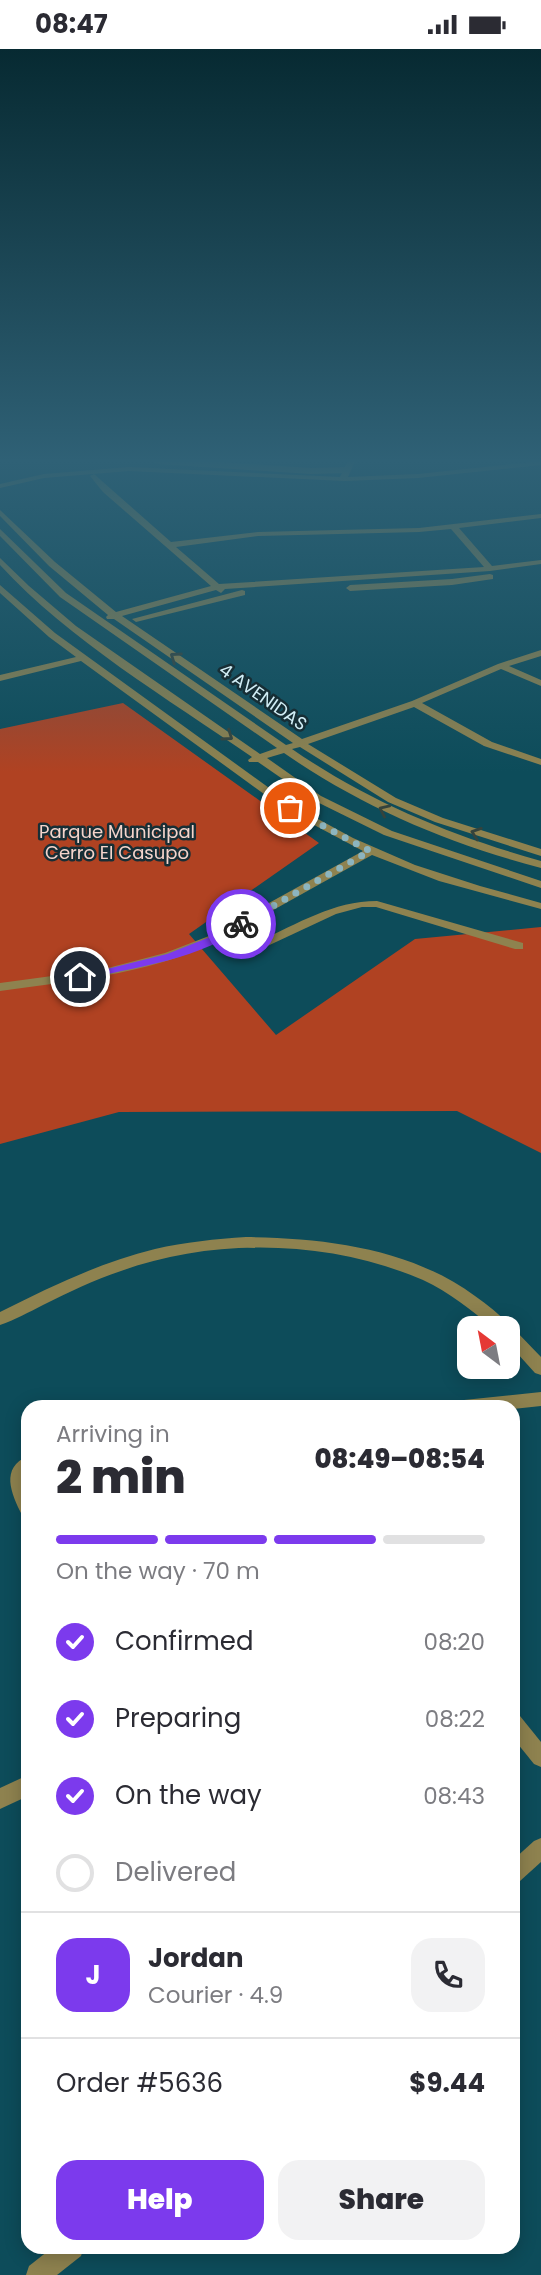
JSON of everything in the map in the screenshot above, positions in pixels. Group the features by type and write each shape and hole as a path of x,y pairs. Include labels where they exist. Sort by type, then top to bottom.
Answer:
{"street":[{"path":"5,565 26,588 73,628 317,797 388,833 469,863 541,885"},
{"name":"4 AVENIDAS","path":"33,565 63,595 97,620 283,749 371,804 409,822 471,845 541,865"},
{"name":"4 AVENIDAS","path":"53,565 114,615 298,743 392,800 439,820 541,853"},
{"path":"192,565 227,596"},
{"path":"486,565 490,569"},
{"path":"52,635 216,587 520,565"},
{"path":"61,642 124,622 227,596 452,582 541,571"},
{"path":"0,588 61,642 290,808 370,851 460,883 541,906"},
{"path":"236,768 298,743 415,703 501,666 541,653"},
{"path":"1,677 83,658"},
{"path":"501,666 541,683"},
{"path":"415,703 488,744 541,762"},
{"path":"0,987 104,973 169,956 214,939 370,851"},
{"path":"232,929 256,946 345,906 362,903 377,904 519,946"},
{"path":"0,1319 102,1271 156,1254 209,1243 265,1242 383,1257 435,1278 491,1316"},
{"path":"520,1346 541,1369"},
{"path":"520,1401 541,1399"},
{"path":"21,1470 16,1475 16,1486 21,1496"},
{"path":"520,1732 541,1757"},
{"path":"0,1800 21,1789"},
{"path":"520,1868 541,1848"},
{"path":"38,2275 64,2254"}],"green space":[{"name":"Parque Municipal Cerro El Casupo","path":"123,703 319,843 189,934 276,1035 415,939 541,927 541,1153 457,1111 119,1112 0,1144 0,729"}],"way so far":[{"path":"241,924 370,851 290,808"}],"route":[{"path":"80,977 169,956 214,939 241,924"}]}
